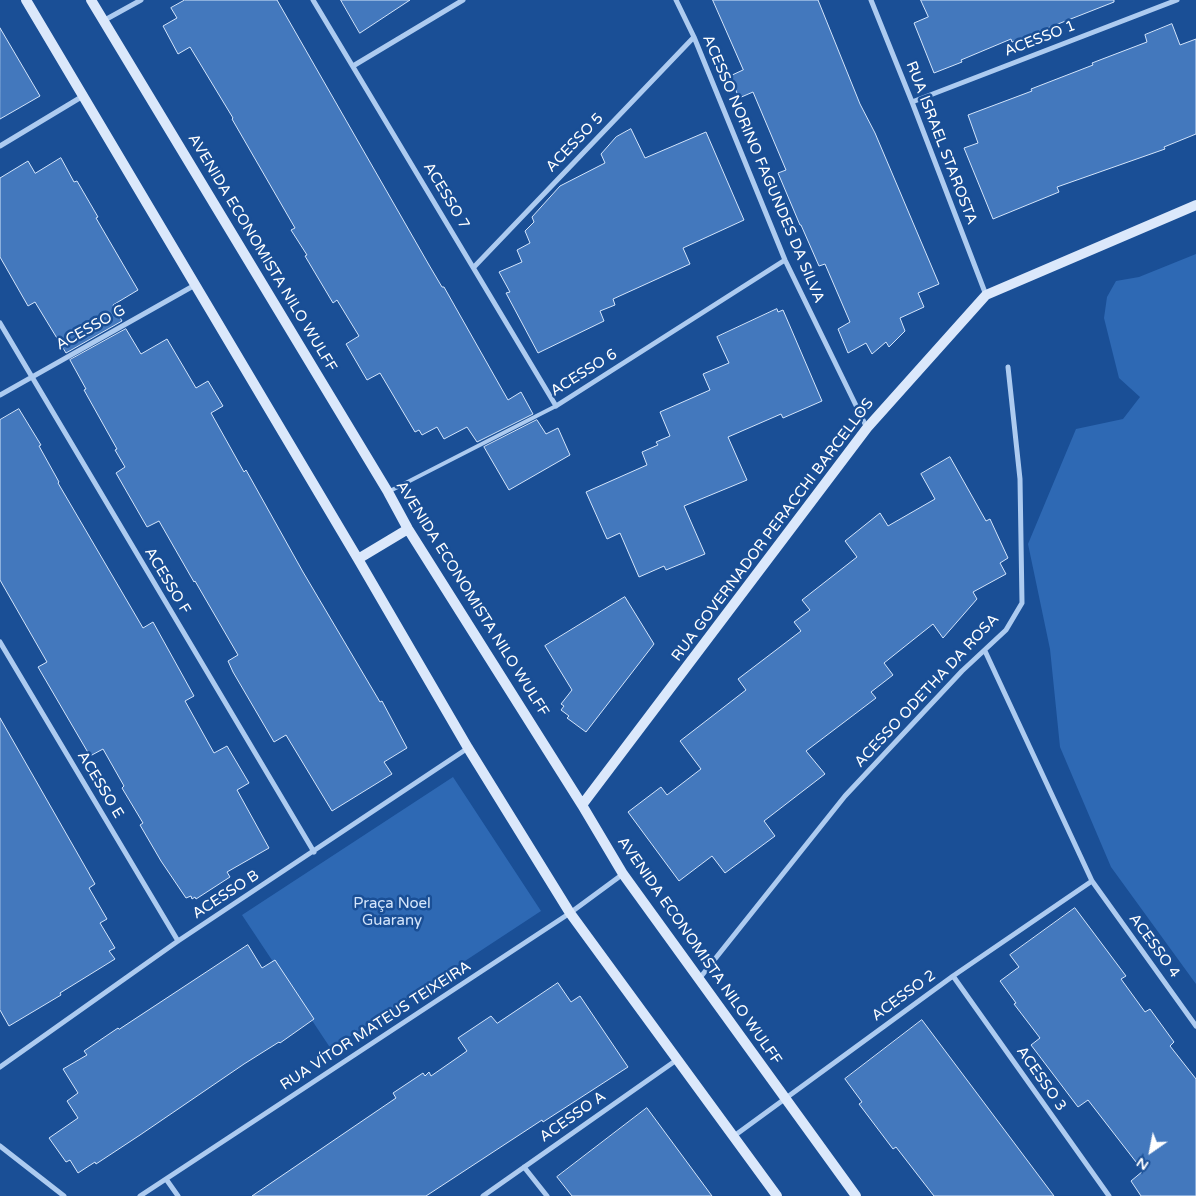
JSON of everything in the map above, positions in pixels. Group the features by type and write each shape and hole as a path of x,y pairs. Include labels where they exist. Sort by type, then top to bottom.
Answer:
{"street":[{"path":"26,0 468,748 570,913 777,1196"},
{"name":"AVENIDA ECONOMISTA NILO WULFF","path":"91,0 408,528 582,805 623,874 856,1196"},
{"path":"104,21 141,0"},
{"name":"ACESSO 7","path":"313,0 556,406"},
{"path":"353,66 462,0"},
{"name":"ACESSO NORINO FAGUNDES DA SILVA","path":"676,0 694,37 785,260 867,428"},
{"name":"RUA ISRAEL STAROSTA","path":"871,0 986,295"},
{"name":"ACESSO 1","path":"912,102 1176,0"},
{"name":"ACESSO 5","path":"474,267 694,37"},
{"path":"0,146 83,96"},
{"name":"RUA GOVERNADOR PERACCHI BARCELLOS","path":"582,805 867,428 986,295 1196,205"},
{"name":"ACESSO 6","path":"556,406 785,260"},
{"name":"ACESSO G","path":"0,395 194,285"},
{"name":"ACESSO F","path":"0,323 314,852"},
{"name":"ACESSO ODETHA DA ROSA","path":"699,979 845,796 962,671 1006,630 1022,603 1020,479 1008,367"},
{"path":"358,559 408,528"},
{"name":"ACESSO E","path":"0,642 178,941"},
{"name":"ACESSO 4","path":"985,651 1092,881 1196,1026"},
{"name":"ACESSO B","path":"0,1067 178,941 468,748"},
{"name":"RUA VÍTOR MATEUS TEIXEIRA","path":"140,1196 570,913 623,874"},
{"name":"ACESSO 2","path":"734,1136 953,976 1092,881"},
{"name":"ACESSO 3","path":"953,976 1109,1196"},
{"name":"ACESSO A","path":"483,1196 678,1059"},
{"path":"0,1146 64,1196"},
{"path":"524,1167 547,1196"},
{"path":"166,1179 178,1196"}],"lane":[{"name":"ACESSO 6","path":"388,492 556,406"}],"green space":[{"path":"1196,254 1196,984 1111,867 1060,747 1050,649 1028,544 1076,429 1123,419 1140,397 1119,378 1104,318 1107,297 1116,281 1139,277"},
{"name":"Praça Noel Guarany","path":"453,777 541,911 331,1049 242,915"}],"building":[{"path":"185,0 277,0 508,400 521,392 533,414 477,442 467,427 444,439 437,427 422,435 419,430 415,432 380,373 367,380 346,344 359,336 337,300 333,303 305,256 307,255 291,230 295,228 233,118 190,47 178,54 163,26 177,18 171,8"},
{"path":"341,0 410,0 360,33"},
{"path":"713,0 818,0 860,104 875,133 939,284 918,293 924,307 900,318 905,331 889,347 886,342 872,354 866,343 848,353 838,329 850,322 825,264 819,266 778,173 786,170 753,92 739,98 730,76 743,70"},
{"path":"921,0 1114,0 1114,2 1012,42 1011,39 934,73 914,23 928,17"},
{"path":"1172,24 1180,45 1196,39 1196,134 1164,147 1165,149 1057,187 1059,192 993,219 964,148 978,143 968,115 1032,91 1031,89 1093,65 1092,63 1147,42 1145,35"},
{"path":"0,28 40,96 0,119"},
{"path":"631,129 645,158 706,132 744,220 683,248 690,264 613,299 615,305 600,311 604,321 538,353 506,293 510,292 499,272 522,262 517,250 530,243 525,231 534,222 532,217 560,186 605,163 601,154 616,137"},
{"path":"61,158 74,182 77,181 98,217 96,218 138,290 113,305 122,321 66,353 35,302 28,306 0,257 0,178 28,161 35,173"},
{"path":"777,309 778,312 783,310 822,401 783,418 781,414 728,437 747,480 684,506 705,554 666,570 664,566 639,577 620,533 607,539 586,492 647,465 642,452 658,445 656,442 670,436 660,412 710,390 703,374 729,363 717,337"},
{"path":"126,329 141,354 167,339 196,388 208,381 223,406 211,413 380,702 382,701 407,748 384,762 392,774 332,811 286,735 274,742 228,661 238,655 195,581 159,521 147,527 116,473 125,467 70,360"},
{"path":"19,409 41,445 39,446 58,483 143,628 153,622 194,696 185,701 214,753 227,746 249,783 237,790 269,848 227,872 230,877 196,899 195,897 192,899 191,896 186,898 161,861 140,825 143,823 122,788 124,786 103,749 90,756 38,667 47,662 0,580 0,420"},
{"path":"537,420 546,434 558,428 570,455 509,490 484,447"},
{"path":"950,457 986,521 990,519 1008,558 1000,563 1006,574 973,592 977,599 943,638 933,624 884,663 893,675 871,692 876,698 806,751 825,774 764,821 775,836 725,873 712,856 679,881 628,812 661,787 667,795 701,769 680,741 746,690 738,679 801,631 794,622 810,610 802,600 857,557 845,541 880,513 888,526 935,499 921,474"},
{"path":"625,597 654,644 586,732 567,718 569,716 561,710 564,706 561,704 572,690 545,646"},
{"path":"0,718 95,884 89,888 107,919 100,923 115,948 109,951 115,959 60,993 61,995 9,1026 0,1010"},
{"path":"1075,908 1126,976 1121,979 1145,1012 1150,1009 1174,1042 1170,1046 1196,1079 1196,1196 1141,1196 1131,1181 1143,1171 1088,1100 1078,1107 1031,1045 1040,1038 1014,1004 1016,1003 1000,981 1019,967 1010,955"},
{"path":"248,945 262,968 275,960 314,1019 96,1164 95,1162 78,1173 70,1160 66,1162 49,1138 78,1118 67,1101 78,1093 63,1069 87,1055 84,1051 118,1028"},
{"path":"558,983 571,1002 580,996 628,1067 543,1122 542,1120 426,1196 252,1196 396,1098 393,1093 423,1073 425,1076 429,1072 431,1076 467,1051 458,1038 491,1016 497,1023"},
{"path":"922,1020 1054,1196 934,1196 896,1147 893,1149 859,1104 862,1102 845,1079"},
{"path":"647,1108 712,1196 572,1196 557,1177"}]}
